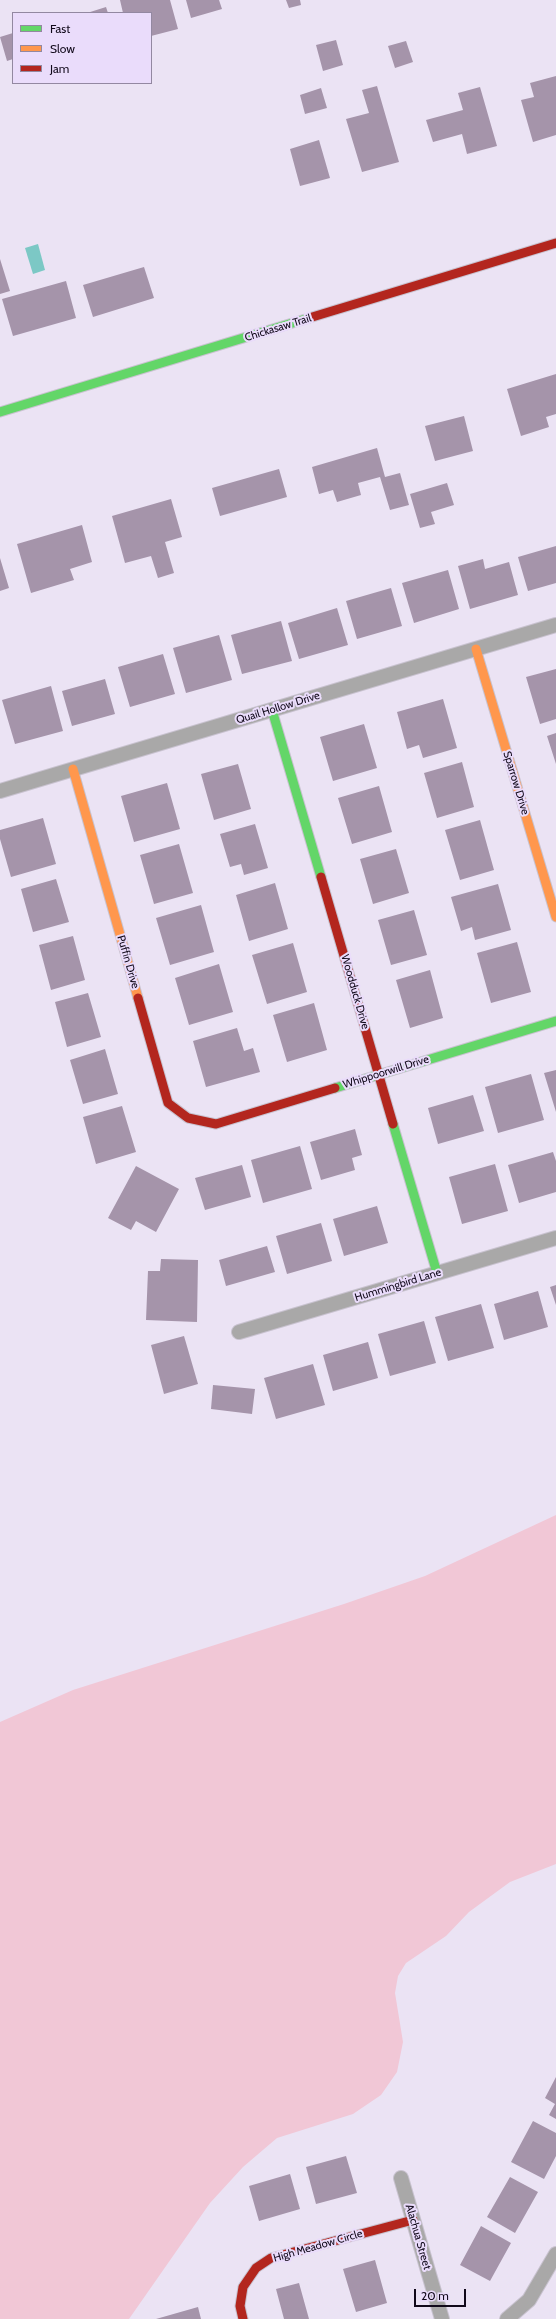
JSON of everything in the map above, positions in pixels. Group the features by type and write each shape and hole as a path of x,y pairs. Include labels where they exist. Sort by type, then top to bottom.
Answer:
{"street":[{"name":"Chickasaw Trail","path":"0,412 556,243"},
{"name":"Quail Hollow Drive","path":"0,791 556,625"},
{"name":"Sparrow Drive","path":"476,649 556,917"},
{"name":"Woodduck Drive","path":"272,710 437,1273"},
{"name":"Puffin Drive","path":"73,769 168,1103 188,1118 216,1124"},
{"name":"Whippoorwill Drive","path":"216,1124 556,1021"},
{"name":"Hummingbird Lane","path":"239,1332 556,1238"},
{"name":"Alachua Street","path":"401,2178 442,2319"},
{"name":"High Meadow Circle","path":"243,2319 240,2306 243,2287 256,2268 271,2258 413,2220"},
{"path":"506,2319 529,2300 556,2254"}],"shaded area":[{"path":"38,244 45,270 33,274 25,248"},
{"path":"556,1515 556,1864 510,1882 469,1912 446,1936 406,1963 398,1976 395,1993 403,2042 397,2072 381,2095 353,2114 277,2138 243,2167 210,2203 129,2319 0,2319 0,1722 73,1690 344,1604 425,1576"}],"building":[{"path":"120,0 170,0 178,29 152,36 152,12 123,12"},
{"path":"186,0 219,0 222,9 191,18"},
{"path":"286,0 300,0 301,5 289,8"},
{"path":"106,7 108,12 90,12"},
{"path":"12,33 12,59 7,61 0,37"},
{"path":"336,40 343,65 323,71 316,45"},
{"path":"406,41 413,62 395,68 388,46"},
{"path":"556,76 556,135 533,142 521,100 534,97 530,83"},
{"path":"377,86 399,162 362,172 346,119 369,113 362,90"},
{"path":"480,87 497,146 467,154 462,134 433,142 426,120 463,110 458,93"},
{"path":"321,88 327,108 305,114 300,95"},
{"path":"319,140 330,178 300,186 290,149"},
{"path":"0,259 10,291 0,294"},
{"path":"144,267 154,298 93,317 83,285"},
{"path":"66,281 76,318 13,336 2,299"},
{"path":"556,374 556,414 546,417 549,427 521,436 507,389"},
{"path":"464,416 473,451 435,461 425,426"},
{"path":"377,448 385,477 400,473 409,505 390,510 380,477 358,483 361,495 337,502 333,490 319,494 312,467"},
{"path":"279,469 287,497 220,516 212,488"},
{"path":"447,483 454,505 431,512 435,524 420,528 410,494"},
{"path":"171,499 182,537 165,542 174,573 158,578 151,556 125,563 112,516"},
{"path":"82,525 92,562 70,569 74,580 31,593 17,544"},
{"path":"556,546 556,583 528,591 518,557"},
{"path":"0,558 9,588 0,591"},
{"path":"483,559 485,569 509,562 518,595 470,609 458,566"},
{"path":"448,570 459,609 414,623 402,583"},
{"path":"391,588 402,626 357,639 346,601"},
{"path":"337,608 348,645 299,659 288,623"},
{"path":"281,621 292,661 242,674 231,635"},
{"path":"219,635 232,680 186,693 173,648"},
{"path":"163,654 175,694 130,707 118,667"},
{"path":"556,669 556,719 540,724 526,677"},
{"path":"105,679 115,714 72,726 62,691"},
{"path":"51,686 63,731 15,744 2,700"},
{"path":"443,699 457,748 423,758 419,745 407,749 397,712"},
{"path":"364,724 377,768 333,781 320,737"},
{"path":"556,733 556,764 547,736"},
{"path":"462,762 474,807 437,818 424,773"},
{"path":"238,764 251,809 214,820 201,774"},
{"path":"167,783 180,829 134,842 121,796"},
{"path":"379,786 392,832 352,844 338,798"},
{"path":"43,818 56,864 11,877 0,839 0,830"},
{"path":"480,820 494,870 460,880 445,830"},
{"path":"255,824 268,868 244,875 241,864 230,867 220,834"},
{"path":"179,844 193,893 154,904 140,855"},
{"path":"396,849 409,893 373,904 360,859"},
{"path":"56,879 69,922 33,932 21,889"},
{"path":"275,883 288,929 249,941 236,895"},
{"path":"498,884 511,930 475,940 472,927 461,931 451,897"},
{"path":"201,905 214,952 170,965 156,918"},
{"path":"414,910 427,955 391,965 378,920"},
{"path":"73,936 85,980 51,990 39,945"},
{"path":"517,942 531,992 491,1003 477,953"},
{"path":"293,943 307,992 267,1004 252,955"},
{"path":"219,964 233,1012 189,1025 175,978"},
{"path":"430,970 443,1018 410,1028 396,980"},
{"path":"88,993 101,1037 67,1047 55,1002"},
{"path":"314,1003 327,1050 287,1062 273,1015"},
{"path":"237,1028 244,1051 253,1048 260,1072 206,1087 193,1041"},
{"path":"105,1049 118,1094 83,1104 70,1060"},
{"path":"556,1070 556,1112 544,1073"},
{"path":"531,1074 544,1120 498,1133 485,1087"},
{"path":"473,1095 484,1131 438,1144 428,1108"},
{"path":"122,1106 136,1152 96,1164 83,1117"},
{"path":"355,1129 362,1155 352,1158 355,1170 321,1180 310,1142"},
{"path":"300,1146 312,1189 263,1203 251,1160"},
{"path":"553,1152 556,1161 556,1192 519,1203 508,1165"},
{"path":"495,1164 508,1211 462,1224 449,1177"},
{"path":"242,1165 251,1197 205,1210 195,1178"},
{"path":"136,1166 179,1189 156,1232 136,1221 131,1230 108,1218"},
{"path":"377,1206 388,1243 344,1256 333,1219"},
{"path":"321,1223 332,1261 287,1274 276,1236"},
{"path":"267,1246 275,1272 226,1286 219,1260"},
{"path":"161,1259 198,1260 197,1322 146,1320 148,1271 160,1271"},
{"path":"556,1285 556,1305 550,1287"},
{"path":"538,1291 548,1327 504,1340 494,1304"},
{"path":"481,1304 494,1348 448,1361 435,1317"},
{"path":"424,1321 436,1363 390,1376 378,1334"},
{"path":"184,1336 198,1384 164,1394 151,1345"},
{"path":"368,1342 378,1378 333,1391 323,1355"},
{"path":"313,1364 325,1405 276,1419 264,1378"},
{"path":"213,1385 255,1389 252,1414 211,1409"},
{"path":"556,2077 556,2119 549,2115 555,2104 545,2098"},
{"path":"533,2121 556,2133 556,2156 544,2179 511,2162"},
{"path":"346,2156 357,2193 316,2204 306,2167"},
{"path":"290,2174 300,2209 259,2221 249,2186"},
{"path":"510,2177 538,2192 515,2233 487,2217"},
{"path":"481,2226 511,2243 490,2281 460,2265"},
{"path":"375,2260 387,2303 356,2312 343,2269"},
{"path":"299,2283 309,2319 284,2319 276,2289"},
{"path":"198,2307 201,2319 156,2319"}],"traffic: fast":[{"path":"0,412 309,318"},
{"path":"272,710 321,877"},
{"path":"335,1088 556,1021"},
{"path":"393,1124 437,1273"}],"traffic: slow":[{"path":"476,649 556,917"},
{"path":"73,769 138,998"}],"traffic: jam":[{"path":"309,318 556,243"},
{"path":"321,877 393,1124"},
{"path":"138,998 168,1103 188,1118 216,1124 335,1088"},
{"path":"243,2319 240,2306 243,2287 256,2268 271,2258 413,2220"}]}
